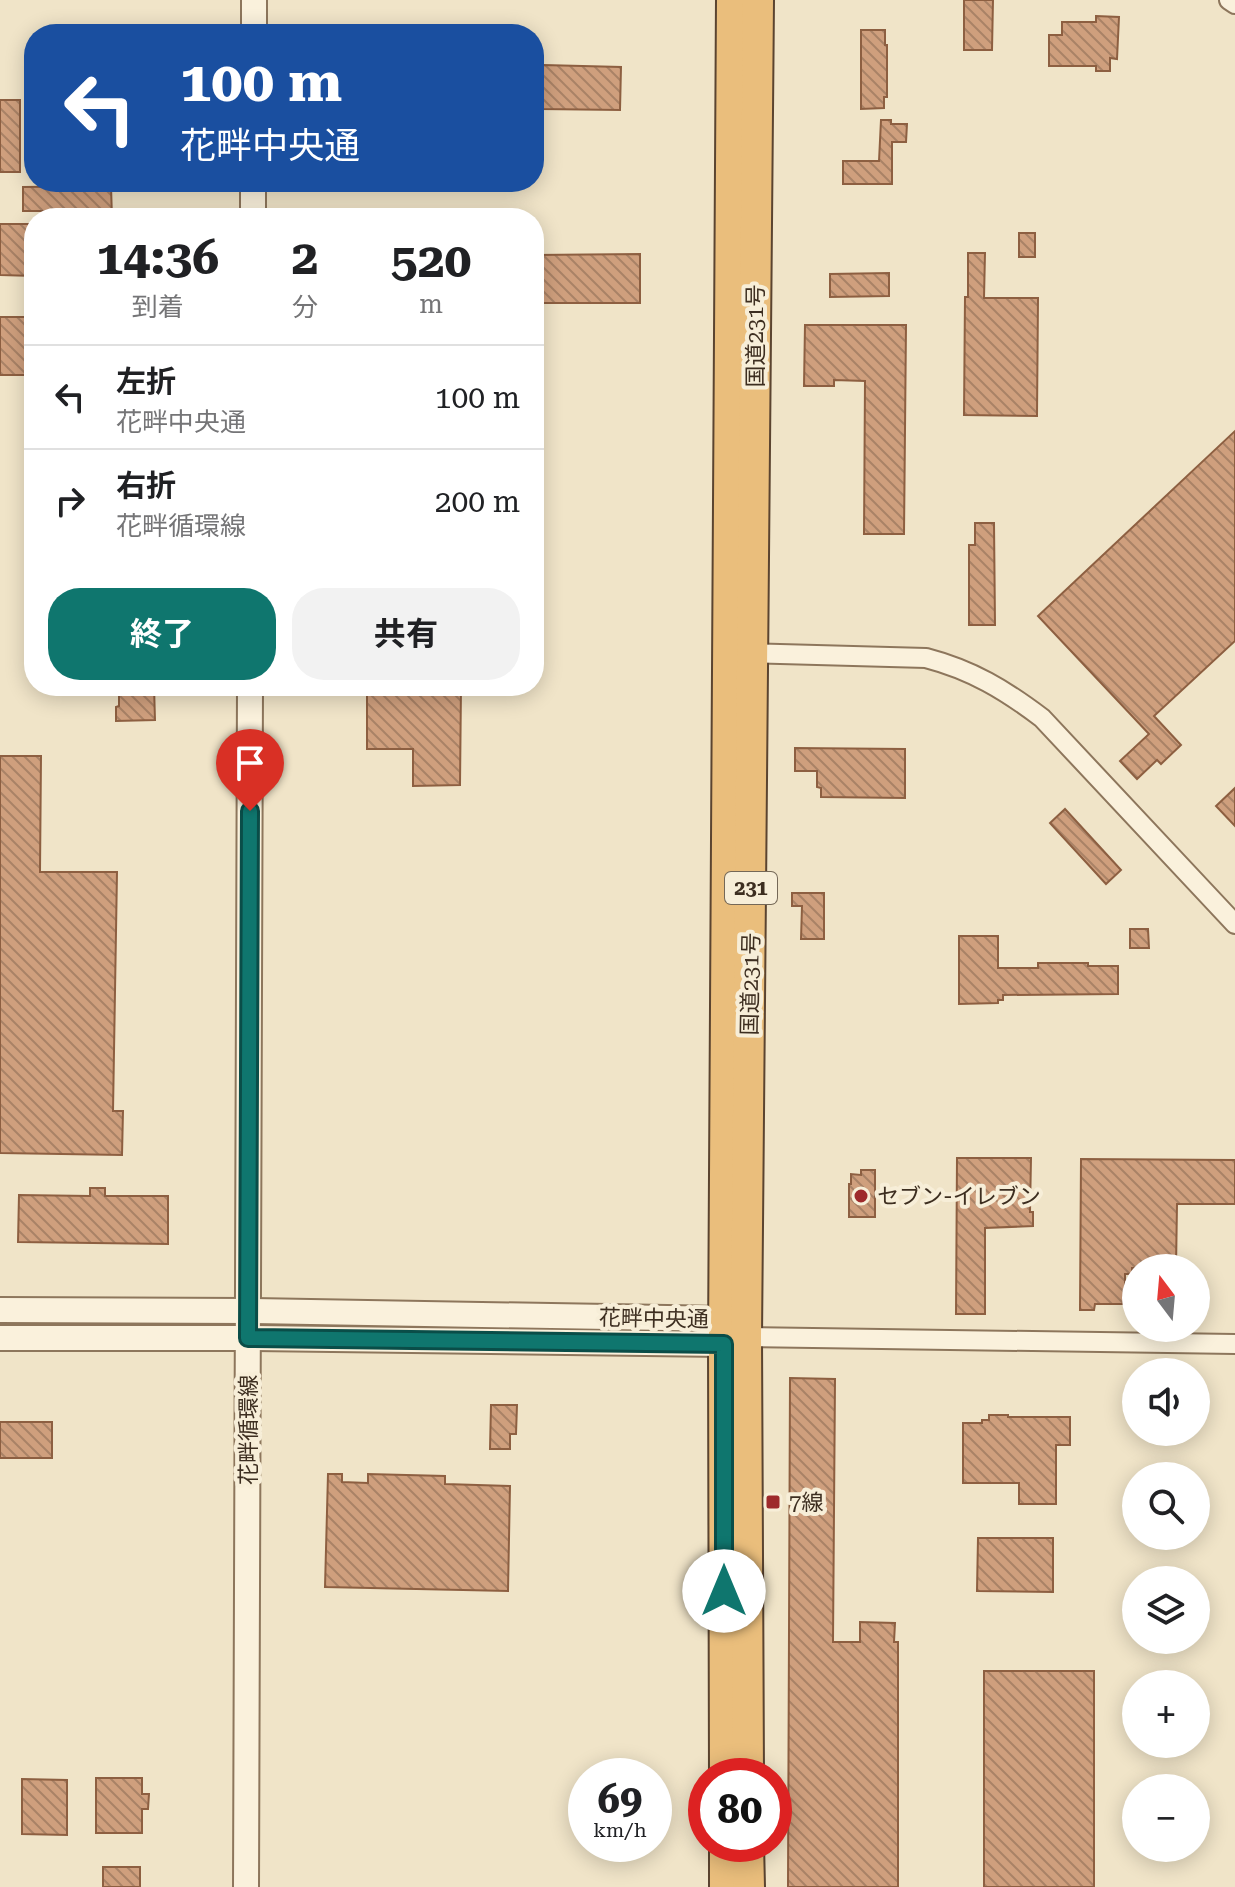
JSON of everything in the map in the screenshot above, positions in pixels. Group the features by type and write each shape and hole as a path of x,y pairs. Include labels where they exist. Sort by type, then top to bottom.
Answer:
{"highway":[{"name":"国道231号","path":"732,0 740,653"},
{"name":"国道231号","path":"725,1758 740,653 758,0"},
{"name":"国道231号","path":"732,1333 747,1758"},
{"path":"725,1862 725,1887"},
{"path":"748,1862 749,1887"}],"street":[{"path":"254,0 254,24"},
{"path":"1229,0 1235,4"},
{"path":"740,653 926,658 954,665 983,679 1042,718 1235,924"},
{"name":"花畔循環線","path":"246,1887 250,696"},
{"name":"花畔中央通","path":"0,1310 248,1311 732,1333"},
{"path":"732,1333 1235,1344"},
{"name":"花畔中央通","path":"0,1338 732,1333"}],"building":[{"path":"964,0 993,0 992,50 964,50"},
{"path":"1096,16 1119,17 1117,59 1110,58 1110,71 1096,71 1096,66 1049,66 1049,35 1062,35 1062,22 1096,22"},
{"path":"861,30 885,30 887,97 884,97 884,108 861,109"},
{"path":"544,65 621,67 620,110 544,109"},
{"path":"0,100 20,100 20,172 0,172"},
{"path":"881,120 891,120 891,124 907,124 906,142 892,142 892,184 843,184 843,161 879,161"},
{"path":"23,187 24,192 111,192 112,208 24,208 23,211"},
{"path":"0,224 24,224 24,276 0,275"},
{"path":"1019,233 1035,233 1035,257 1019,257"},
{"path":"968,253 985,253 984,298 1038,298 1037,416 964,415"},
{"path":"640,254 640,303 544,303 544,255"},
{"path":"889,273 889,296 830,297 830,274"},
{"path":"0,317 24,317 24,375 0,375"},
{"path":"805,325 906,325 904,534 864,534 865,381 834,380 834,386 804,386"},
{"path":"1235,431 1235,641 1154,716 1181,745 1161,764 1157,760 1137,779 1120,761 1149,734 1038,616"},
{"path":"975,523 994,523 995,625 969,625 969,545 975,545"},
{"path":"119,696 154,696 155,720 116,721 116,707 119,706"},
{"path":"367,696 461,696 460,785 413,786 413,749 367,749"},
{"path":"795,748 905,749 905,798 821,797 821,788 817,787 817,771 795,771"},
{"path":"0,756 41,756 40,872 117,872 113,1111 123,1111 122,1155 0,1153"},
{"path":"1235,788 1235,826 1216,806"},
{"path":"1065,809 1121,870 1106,884 1050,823"},
{"path":"792,893 824,893 824,939 801,939 802,906 792,906"},
{"path":"1130,929 1148,929 1149,948 1130,948"},
{"path":"959,936 998,936 998,968 1038,968 1038,963 1118,966 1118,994 1003,995 1003,1000 998,1000 998,1003 959,1004"},
{"path":"957,1158 1031,1158 1030,1212 1033,1212 1033,1226 985,1228 985,1314 956,1314"},
{"path":"1081,1159 1235,1160 1235,1204 1177,1204 1176,1254 1122,1254 1122,1304 1095,1304 1094,1310 1080,1310"},
{"path":"861,1170 875,1170 875,1217 849,1217 851,1174 861,1175"},
{"path":"90,1188 105,1188 105,1196 168,1196 168,1244 18,1242 19,1195 90,1196"},
{"path":"790,1378 835,1379 833,1642 860,1642 860,1622 895,1623 894,1642 898,1642 898,1887 788,1887 788,1862 792,1862 792,1758 789,1758"},
{"path":"491,1405 517,1405 516,1434 510,1434 510,1449 490,1449"},
{"path":"989,1415 1070,1417 1070,1445 1056,1445 1056,1504 1019,1504 1019,1483 963,1483 963,1423 982,1423 982,1420 989,1420"},
{"path":"0,1422 52,1422 52,1458 0,1458"},
{"path":"328,1474 342,1474 342,1482 368,1483 368,1474 445,1476 445,1484 510,1486 508,1591 325,1587"},
{"path":"978,1538 1053,1538 1053,1592 977,1591"},
{"path":"984,1671 1094,1671 1094,1887 984,1887"},
{"path":"96,1778 142,1778 142,1794 149,1794 148,1809 142,1809 142,1833 96,1833"},
{"path":"22,1779 67,1780 67,1835 22,1834"},
{"path":"103,1867 140,1867 140,1887 103,1887"}],"place":[{"name":"セブン-イレブン","path":"861,1196"},
{"name":"7線","path":"773,1502"}],"route":[{"path":"250,811 248,1338 724,1344 724,1591"}]}
